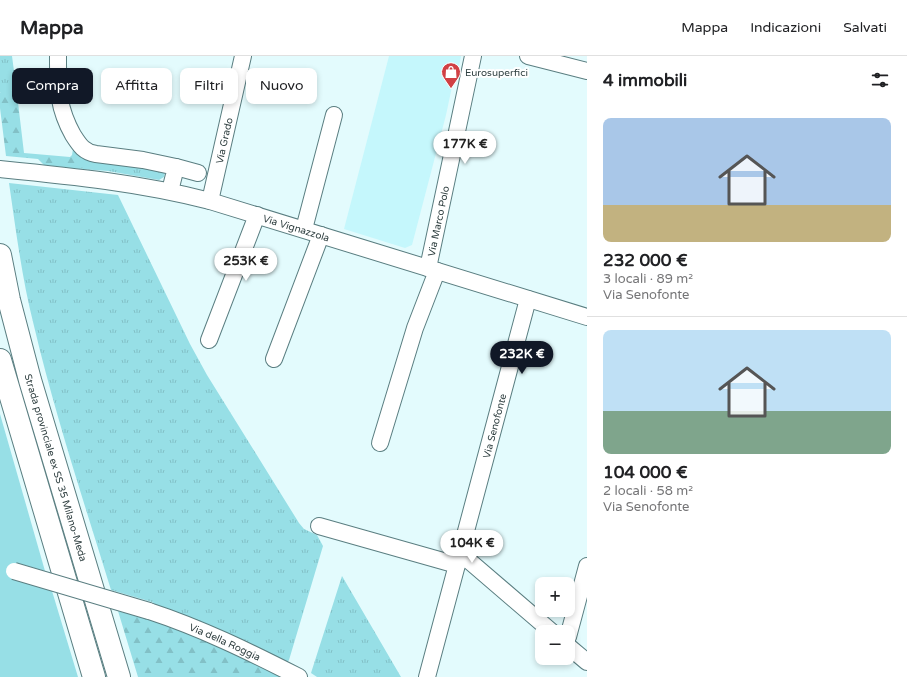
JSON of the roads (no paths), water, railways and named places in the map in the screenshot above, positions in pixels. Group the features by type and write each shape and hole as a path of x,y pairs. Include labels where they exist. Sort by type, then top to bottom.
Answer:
{"highway":[{"name":"Strada provinciale ex SS 35 Milano-Meda","path":"0,255 9,300 30,380 119,677"},
{"path":"0,360 94,677"}],"street":[{"path":"58,56 59,94 61,107 65,120 82,149 89,153 143,160 198,173"},
{"name":"Via Grado","path":"210,201 243,56"},
{"name":"Via Marco Polo","path":"380,443 433,270 473,56"},
{"path":"528,56 587,71"},
{"path":"304,229 334,115"},
{"path":"170,191 176,167"},
{"name":"Via Vignazzola","path":"0,169 119,183 170,191 210,201 257,214 587,317"},
{"path":"209,340 257,214"},
{"path":"274,359 321,235"},
{"name":"Via Senofonte","path":"427,677 528,299"},
{"path":"319,526 459,558 543,625"},
{"path":"571,625 587,566"},
{"name":"Via della Roggia","path":"14,571 189,624 299,677"},
{"path":"575,652 587,662"}],"place":[{"name":"Eurosuperfici","path":"451,89"}]}
